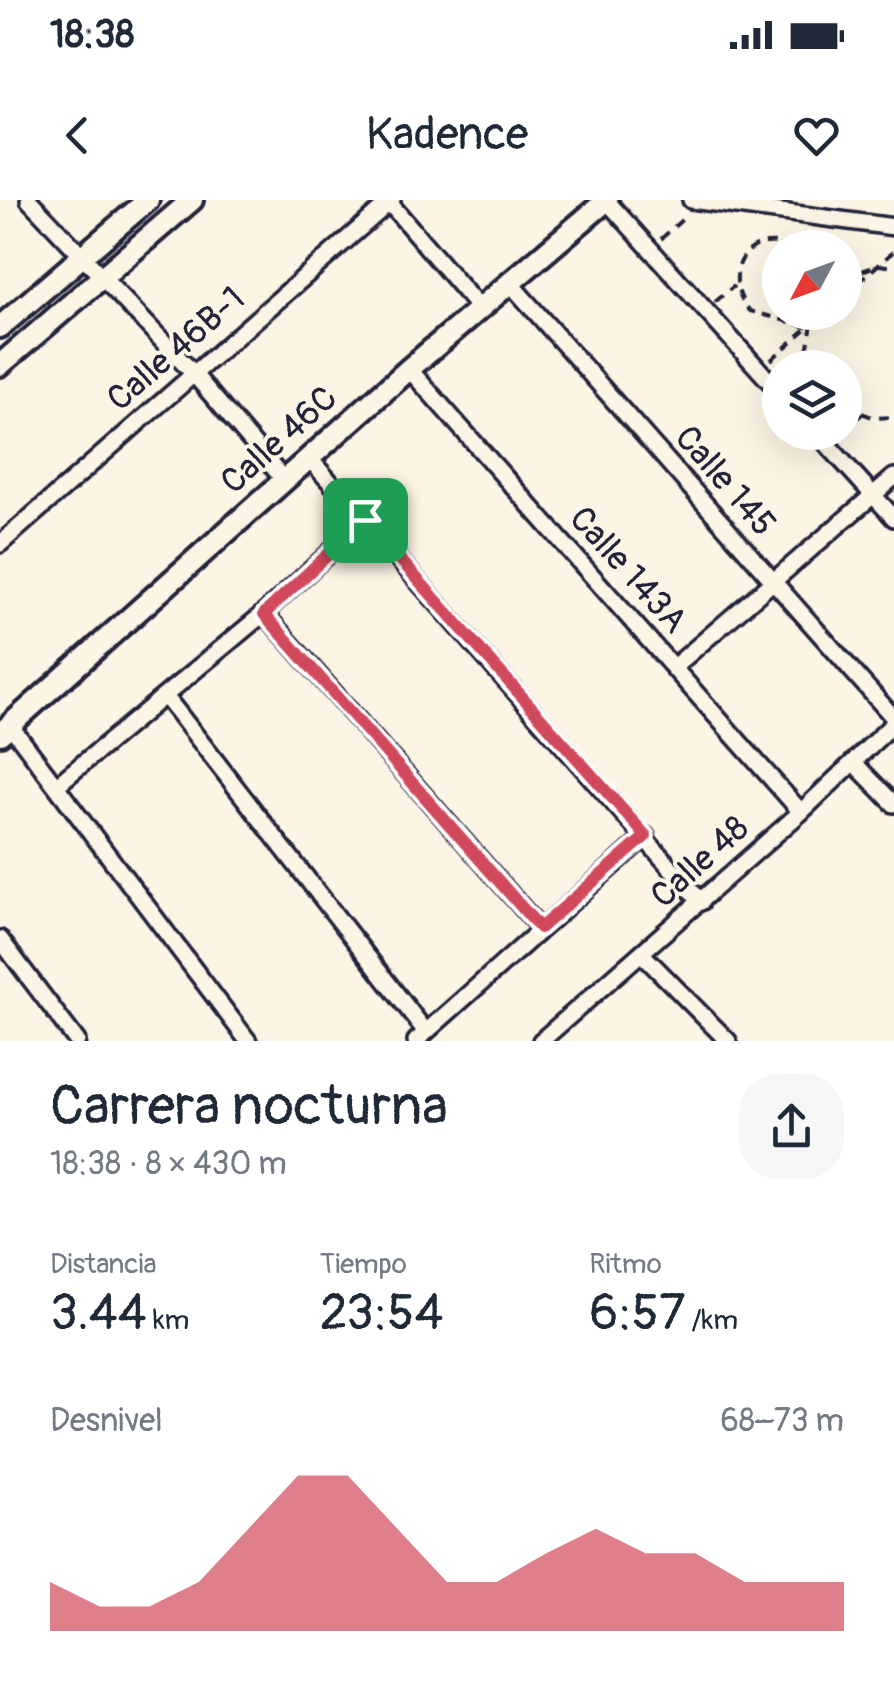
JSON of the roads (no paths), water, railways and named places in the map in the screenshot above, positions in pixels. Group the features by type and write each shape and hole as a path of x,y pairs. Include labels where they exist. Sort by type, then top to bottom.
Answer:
{"street":[{"path":"29,200 193,374 284,480"},
{"path":"0,327 148,200"},
{"path":"0,366 192,200"},
{"path":"606,200 762,372"},
{"name":"Calle 46C","path":"5,729 409,368 606,200"},
{"path":"390,201 479,308"},
{"name":"Calle 46B-1","path":"0,544 390,201"},
{"path":"696,201 894,227"},
{"name":"Calle 145","path":"510,283 894,720"},
{"name":"Calle 143A","path":"409,368 801,812"},
{"path":"832,450 894,518"},
{"path":"308,458 701,902"},
{"path":"674,667 894,477"},
{"path":"57,785 264,614 365,520"},
{"path":"264,614 540,928"},
{"path":"165,696 421,1037 646,836"},
{"name":"Calle 48","path":"542,1041 801,812 894,720"},
{"path":"5,729 57,785 248,1041"},
{"path":"854,763 894,804"},
{"path":"0,939 6,960 77,1041"},
{"path":"642,954 728,1041"}]}
